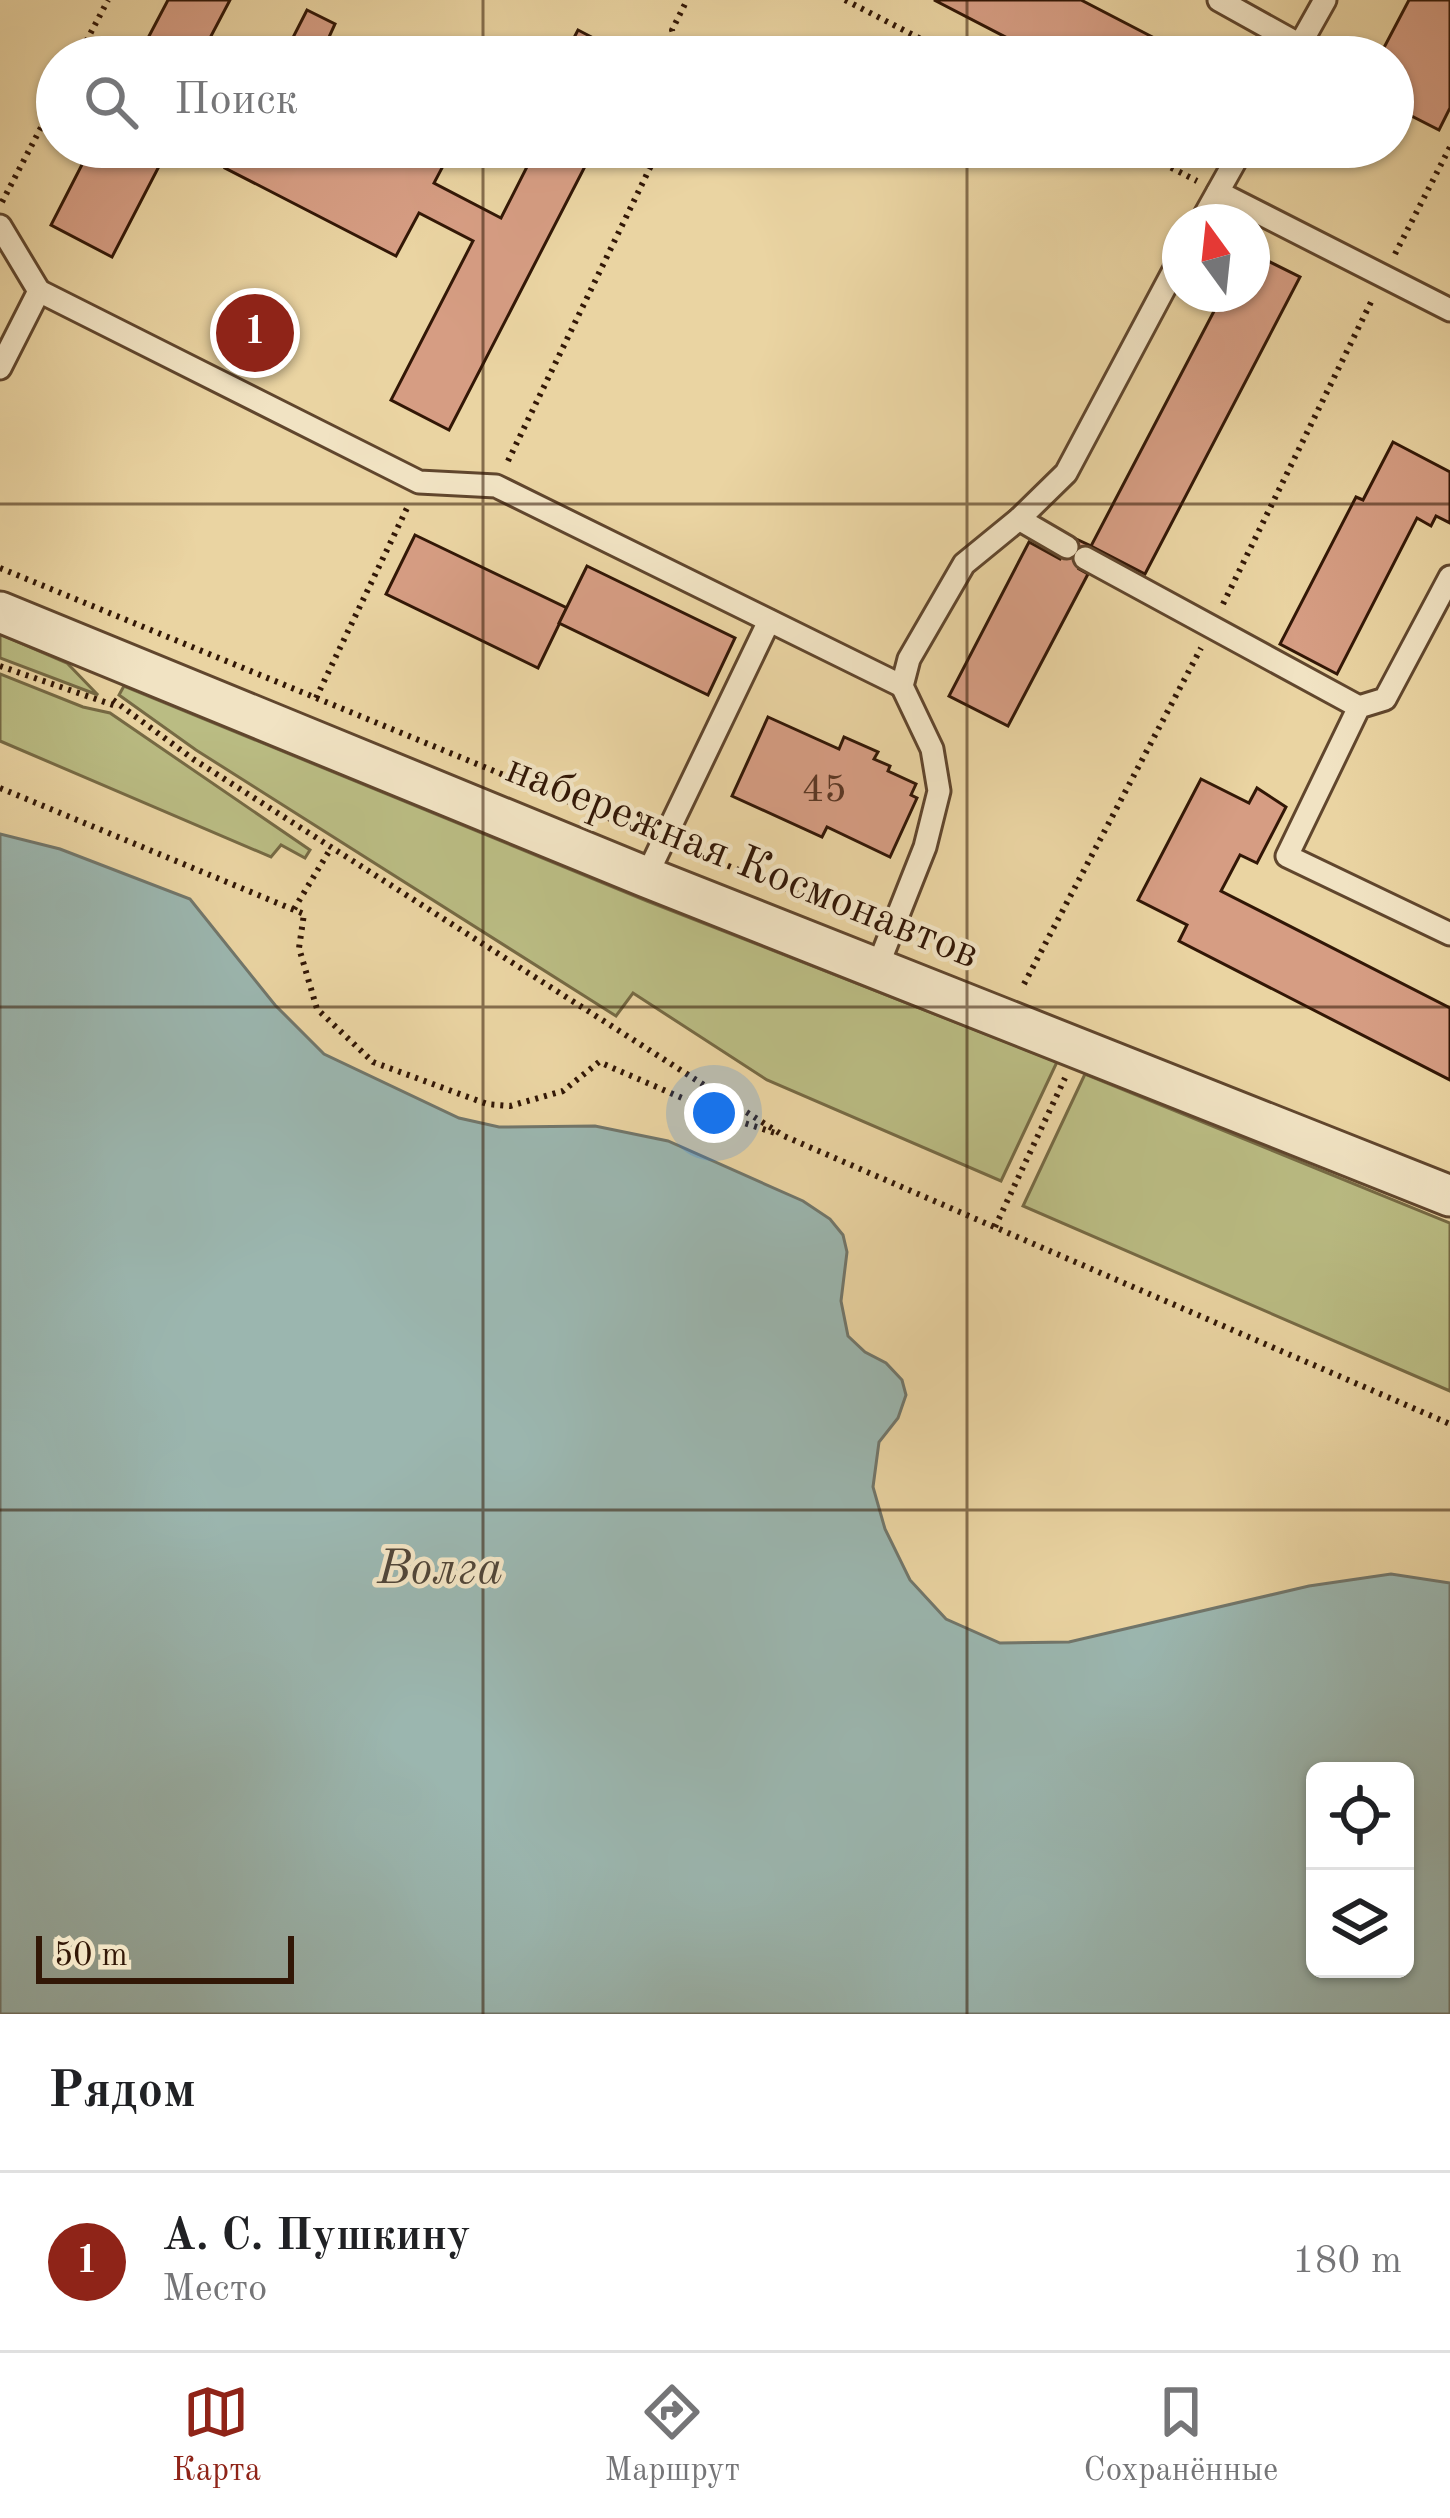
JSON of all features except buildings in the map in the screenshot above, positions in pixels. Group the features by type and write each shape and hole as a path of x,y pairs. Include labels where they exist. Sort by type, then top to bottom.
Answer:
{"street":[{"name":"набережная Космонавтов","path":"0,613 646,877 1450,1196"}],"lane":[{"path":"1219,0 1273,36"},
{"path":"1305,36 1325,0"},
{"path":"1211,204 1231,168"},
{"path":"1218,192 1450,310"},
{"path":"0,226 39,291 419,482 496,486 902,686 932,749 939,791 926,847 877,968"},
{"path":"0,368 39,291"},
{"path":"902,686 909,659 964,564 1066,473 1162,294"},
{"path":"1019,519 1359,707"},
{"path":"1450,578 1385,698 1359,707 1287,856 1450,934"},
{"path":"646,877 769,621"}],"path":[{"path":"89,36 109,0"},
{"path":"674,36 672,30 687,0"},
{"path":"845,0 915,36"},
{"path":"0,205 36,137"},
{"path":"1024,985 1212,627 1450,147"},
{"path":"496,486 650,168"},
{"path":"1172,168 1218,192"},
{"path":"316,698 419,482"},
{"path":"0,568 892,932"},
{"path":"0,665 120,707 331,848 784,1136"},
{"path":"106,690 120,707"},
{"path":"0,788 304,914 298,948 317,1009 374,1063 487,1104 510,1106 562,1091 599,1062 726,1118 784,1136 1450,1424"},
{"path":"294,909 331,848"},
{"path":"995,1227 1058,1093"}],"green space":[{"path":"0,634 67,663 98,695 0,658"},
{"path":"0,674 110,713 310,850 305,858 281,845 271,857 0,741"},
{"path":"124,686 647,901 1057,1062 1001,1181 767,1080 633,993 616,1016 196,750 119,695"},
{"path":"1085,1074 1450,1223 1450,1391 1023,1206"}],"water":[{"name":"Волга","path":"0,834 60,849 190,899 275,1005 324,1054 459,1118 499,1127 595,1126 668,1141 803,1201 830,1219 843,1235 847,1252 841,1301 848,1336 886,1363 902,1380 906,1395 898,1418 879,1442 873,1487 885,1529 910,1580 946,1619 1000,1643 1069,1642 1309,1586 1391,1574 1450,1583 1450,2014 0,2014"}],"place":[{"name":"А. С. Пушкину","path":"255,333"}]}
